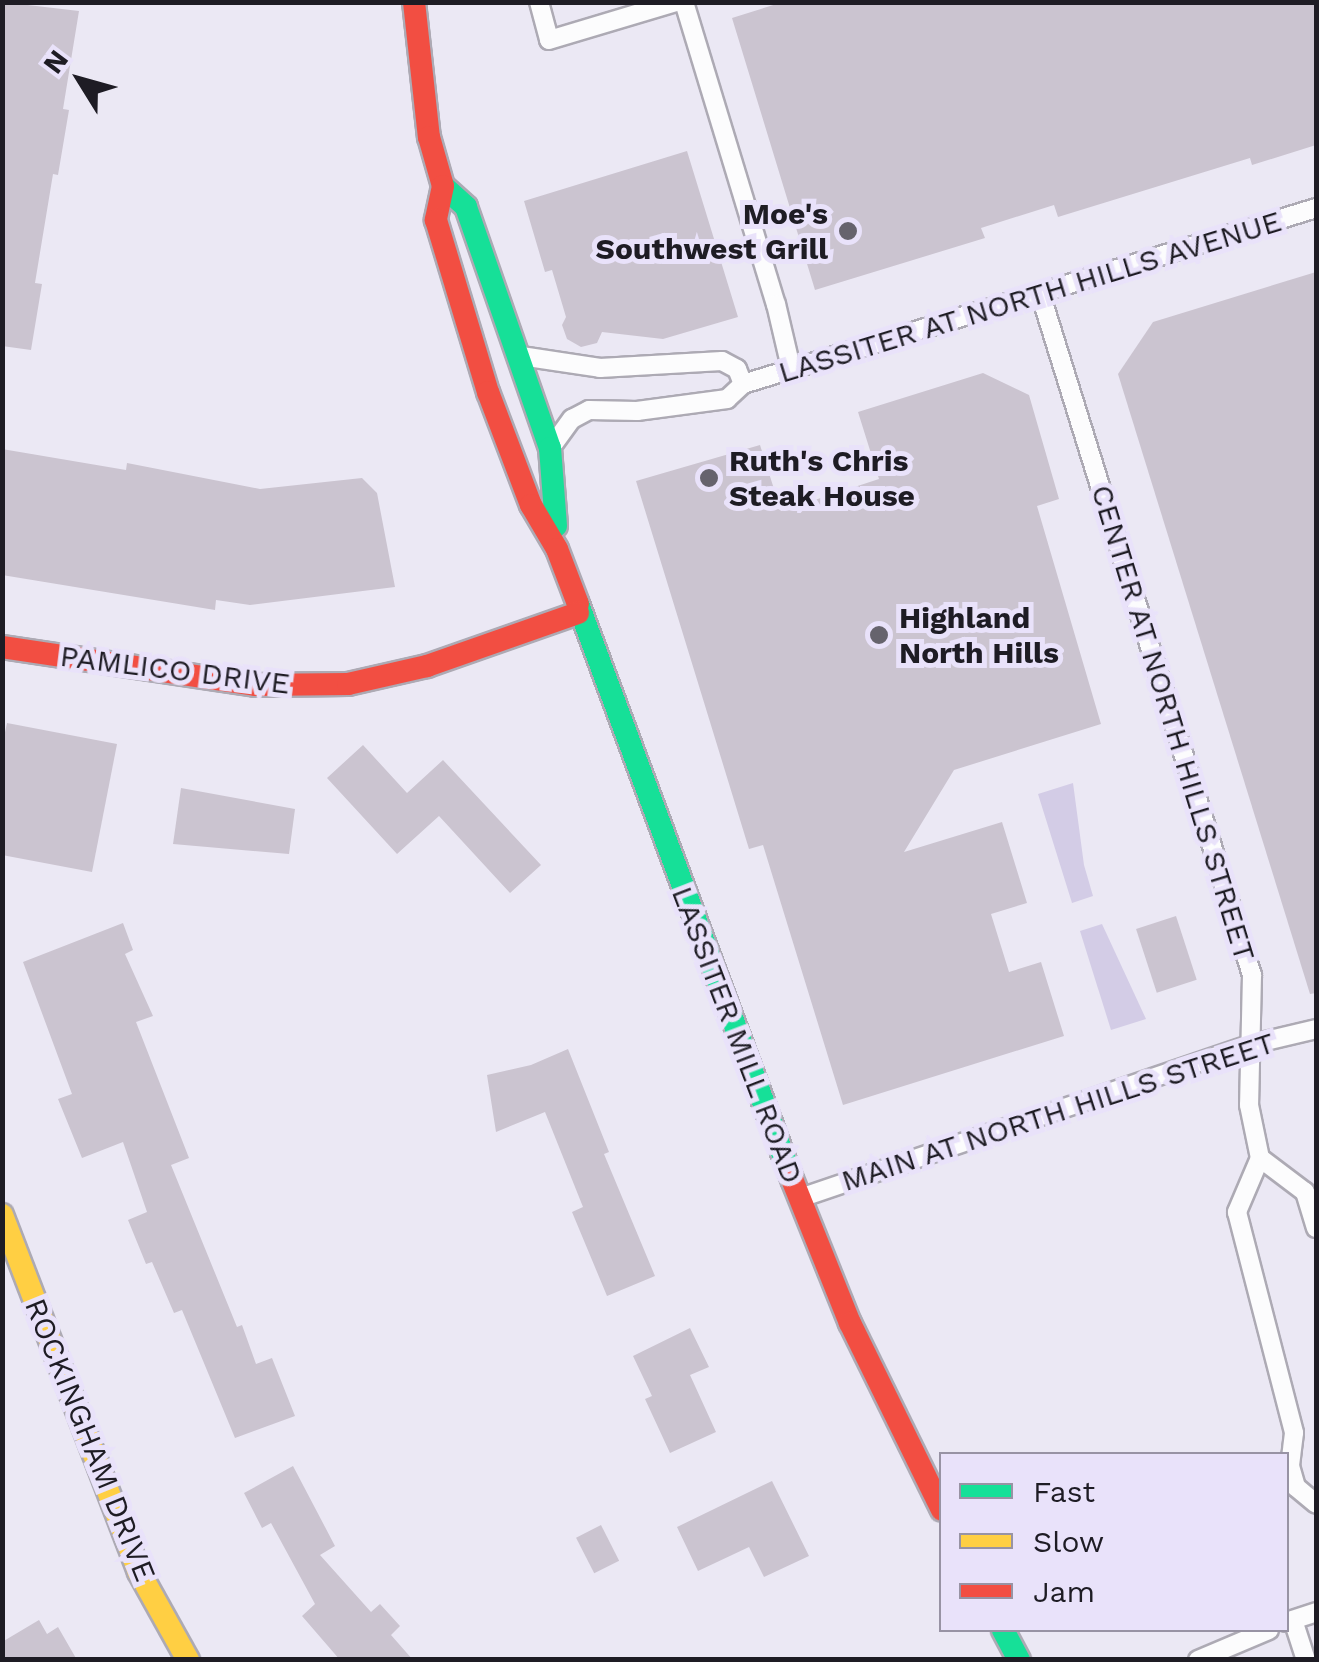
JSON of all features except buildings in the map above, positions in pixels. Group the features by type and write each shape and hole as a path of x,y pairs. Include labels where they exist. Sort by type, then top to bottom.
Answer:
{"main road":[{"name":"LASSITER MILL ROAD","path":"414,2 429,137 443,186 436,220 488,392 531,505 557,549 578,613 850,1323 939,1504"},
{"name":"LASSITER MILL ROAD","path":"443,186 466,207 550,448 557,549"},
{"name":"PAMLICO DRIVE","path":"2,647 255,685 348,684 427,666 578,613"},
{"name":"ROCKINGHAM DRIVE","path":"2,1215 139,1572 188,1660"},
{"path":"1005,1632 1019,1660"}],"lane":[{"path":"540,2 549,40 676,2"},
{"path":"684,2 776,304 792,372"},
{"name":"LASSITER AT NORTH HILLS AVENUE","path":"550,448 572,419 588,410 705,404 727,399 743,384 1041,296 1316,208"},
{"name":"CENTER AT NORTH HILLS STREET","path":"1041,296 1252,975 1250,1104 1260,1158"},
{"name":"LASSITER AT NORTH HILLS AVENUE","path":"518,356 600,368 722,362 737,369 743,384"},
{"name":"MAIN AT NORTH HILLS STREET","path":"800,1198 1250,1045 1316,1028"},
{"path":"1316,1228 1305,1192 1260,1158 1237,1212 1294,1433 1290,1466 1296,1486 1316,1504"},
{"path":"1306,1660 1290,1621 1316,1612"},
{"path":"1198,1660 1264,1632"}],"shaded area":[{"path":"1073,783 1084,865 1093,896 1072,903 1038,794"},
{"path":"1102,924 1146,1019 1111,1030 1080,931"}],"traffic: fast":[{"path":"443,186 466,207 550,448 556,526"},
{"path":"578,604 792,1179"},
{"path":"1004,1632 1019,1660"}],"traffic: slow":[{"path":"2,1215 139,1572 188,1660"}],"traffic: jam":[{"path":"414,2 429,137 443,186 436,220 488,392 531,505 557,549 578,604"},
{"path":"2,647 255,685 348,684 427,666 578,613"},
{"path":"792,1179 850,1323 939,1504"}],"place":[{"name":"Moe's Southwest Grill","path":"848,231"},
{"name":"Ruth's Chris Steak House","path":"709,478"},
{"name":"Highland North Hills","path":"879,635"}]}
